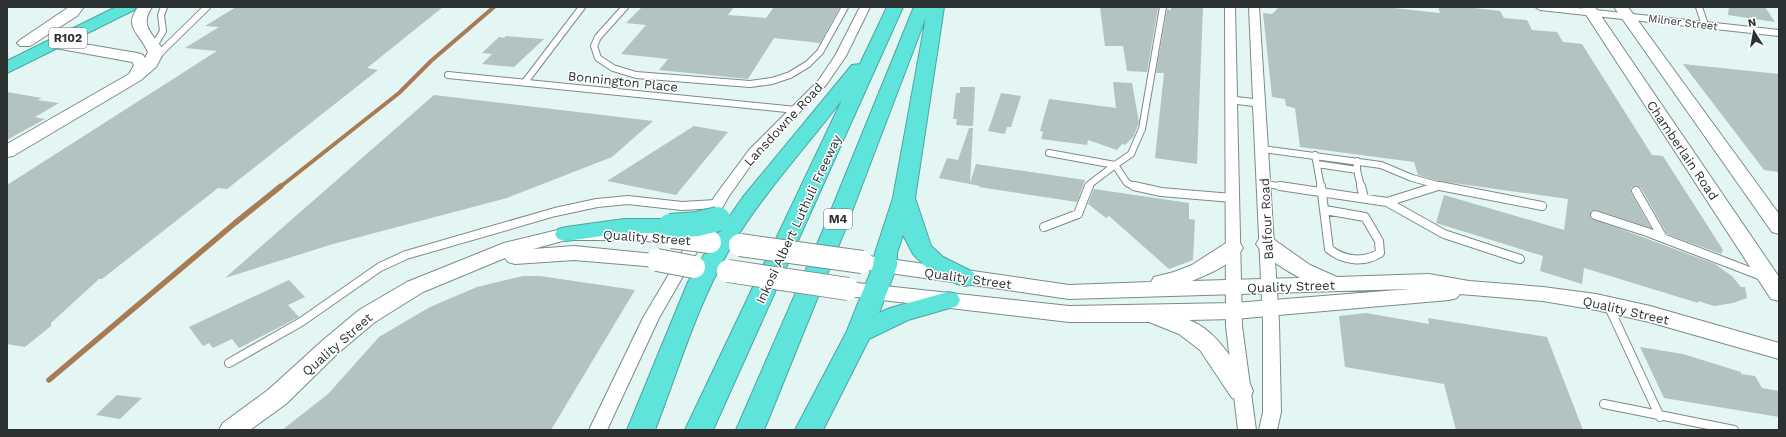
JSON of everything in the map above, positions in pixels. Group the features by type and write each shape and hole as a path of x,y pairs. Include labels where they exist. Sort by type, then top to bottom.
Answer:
{"highway":[{"name":"R102","path":"7,52 98,7"},
{"name":"R102","path":"7,68 128,7"},
{"name":"Inkosi Albert Luthuli Freeway","path":"700,430 895,7"},
{"name":"M4","path":"750,430 832,235 922,7"},
{"path":"809,430 859,333 876,292 873,264 886,253 904,198 936,7"},
{"path":"642,430 700,282 710,269 751,202 877,48"},
{"path":"904,198 914,232 922,250 940,266 965,278"},
{"path":"566,234 624,226 671,232 697,224 717,212 751,202"},
{"path":"859,333 899,314 948,300"}],"street":[{"path":"25,44 72,13 77,7"},
{"path":"7,152 135,77 150,64 154,52 137,22 138,16 145,7"},
{"name":"Lansdowne Road","path":"598,430 628,361 650,317 717,212 744,164 763,142 813,93 829,73 865,7"},
{"path":"1230,7 1233,288 1241,391 1247,430"},
{"name":"Balfour Road","path":"1254,7 1270,308 1272,412 1268,430"},
{"name":"Milner Street","path":"1540,7 1623,11 1705,25 1779,34"},
{"name":"Chamberlain Road","path":"1589,10 1774,286"},
{"path":"1623,11 1779,228"},
{"path":"55,44 137,58 142,65 135,77"},
{"path":"1230,100 1259,103"},
{"name":"Quality Street","path":"671,232 724,244 1069,292 1429,281 1469,288 1542,294 1608,305 1650,314 1779,351"},
{"name":"Quality Street","path":"232,430 277,397 330,347 367,316 415,288 511,248 566,234"},
{"path":"1266,244 1292,266 1304,273 1350,284"},
{"path":"1089,292 1177,279 1199,271 1233,248"},
{"name":"Quality Street","path":"474,264 528,255 574,253 657,260 848,289 1069,314 1147,314 1234,311 1442,294 1469,288"},
{"path":"1147,314 1187,328 1208,344 1241,391"}],"lane":[{"path":"154,52 162,34 163,29 160,15 164,7"},
{"path":"154,52 207,7"},
{"path":"525,82 582,7"},
{"path":"625,7 598,37 594,46 598,58 612,68 636,75 750,84 772,81 790,75 808,64 820,52 845,7"},
{"path":"1044,227 1078,214 1090,184 1131,154 1142,129 1163,7"},
{"path":"1699,7 1705,25"},
{"name":"Bonnington Place","path":"448,75 796,110"},
{"path":"1262,149 1315,154 1381,165 1412,178 1439,186 1542,206"},
{"path":"1049,153 1115,165 1127,183 1151,191 1232,198"},
{"path":"1315,154 1325,210 1329,249 1332,252 1353,259 1368,260 1374,258 1380,253 1379,241 1365,217 1325,210"},
{"path":"1357,161 1357,170 1364,198"},
{"path":"1317,164 1357,170"},
{"path":"1264,184 1387,202 1444,234 1520,259"},
{"path":"1387,202 1439,186"},
{"path":"1636,191 1662,238"},
{"path":"229,362 301,322 380,267 406,255 555,212 597,203 628,200 682,206 717,212"},
{"path":"1595,215 1662,238 1774,286"},
{"path":"1608,305 1660,417"},
{"path":"1604,404 1660,417 1734,430"}],"building":[{"path":"236,7 443,7 367,68 378,70 227,189 218,188 102,279 99,279 51,323 51,326 25,347 7,344 7,185 217,51 185,48 219,27 205,26"},
{"path":"642,7 734,7 728,15 766,18 774,7 840,7 820,43 774,38 748,79 659,70 668,59 621,54 646,25 626,23"},
{"path":"1100,7 1158,8 1147,72 1127,71 1123,46 1105,46"},
{"path":"1171,7 1203,7 1197,164 1155,158 1164,73 1156,73 1167,9 1171,10"},
{"path":"1279,7 1384,7 1440,13 1438,7 1465,7 1500,11 1504,18 1527,20 1532,30 1557,32 1563,42 1582,44 1652,155 1663,156 1723,250 1721,254 1667,234 1641,188 1636,186 1631,188 1631,193 1651,228 1596,210 1591,211 1591,218 1715,264 1732,276 1741,287 1745,287 1747,298 1733,303 1714,306 1698,301 1698,303 1584,268 1582,284 1540,271 1543,256 1436,223 1444,195 1564,230 1568,199 1439,181 1418,175 1414,162 1300,147 1295,108 1286,106 1285,99 1272,97 1263,13 1272,14"},
{"path":"1729,7 1765,7 1775,22 1728,15"},
{"path":"506,36 544,39 514,67 482,64 492,54 482,53 499,37 504,38"},
{"path":"1683,64 1779,74 1779,172 1764,170"},
{"path":"1113,82 1132,83 1139,122 1134,136 1125,145 1122,144 1117,150 1088,140 1087,145 1041,139 1043,132 1040,131 1049,99 1116,108"},
{"path":"960,87 975,87 973,126 956,125 957,119 953,119 956,93 960,93"},
{"path":"7,92 42,98 37,100 59,103 35,117 45,119 7,140"},
{"path":"1001,93 1021,96 1011,127 1007,127 1005,134 988,131"},
{"path":"434,95 653,121 612,157 507,198 333,244 225,278"},
{"path":"694,126 728,132 676,195 607,181"},
{"path":"969,128 973,128 970,183 976,164 1085,180 1077,202 979,187 980,186 939,178 947,158 958,160"},
{"path":"1094,189 1189,203 1189,219 1195,220 1193,260 1169,269 1109,216 1106,218 1088,204"},
{"path":"523,276 540,276 635,290 551,430 282,430 328,394 379,337 430,307 477,287"},
{"path":"289,280 305,297 288,305 299,317 239,348 232,339 213,348 209,343 203,346 189,327"},
{"path":"1366,313 1429,324 1428,318 1547,337 1583,430 1456,430 1444,384 1345,367 1339,316"},
{"path":"1640,347 1683,354 1741,372 1741,374 1755,376 1762,388 1779,391 1779,417 1664,398"},
{"path":"117,395 142,398 120,419 96,415"}],"waterway":[{"path":"280,187 399,93 431,61 494,7"},
{"path":"49,380 281,186"}]}
